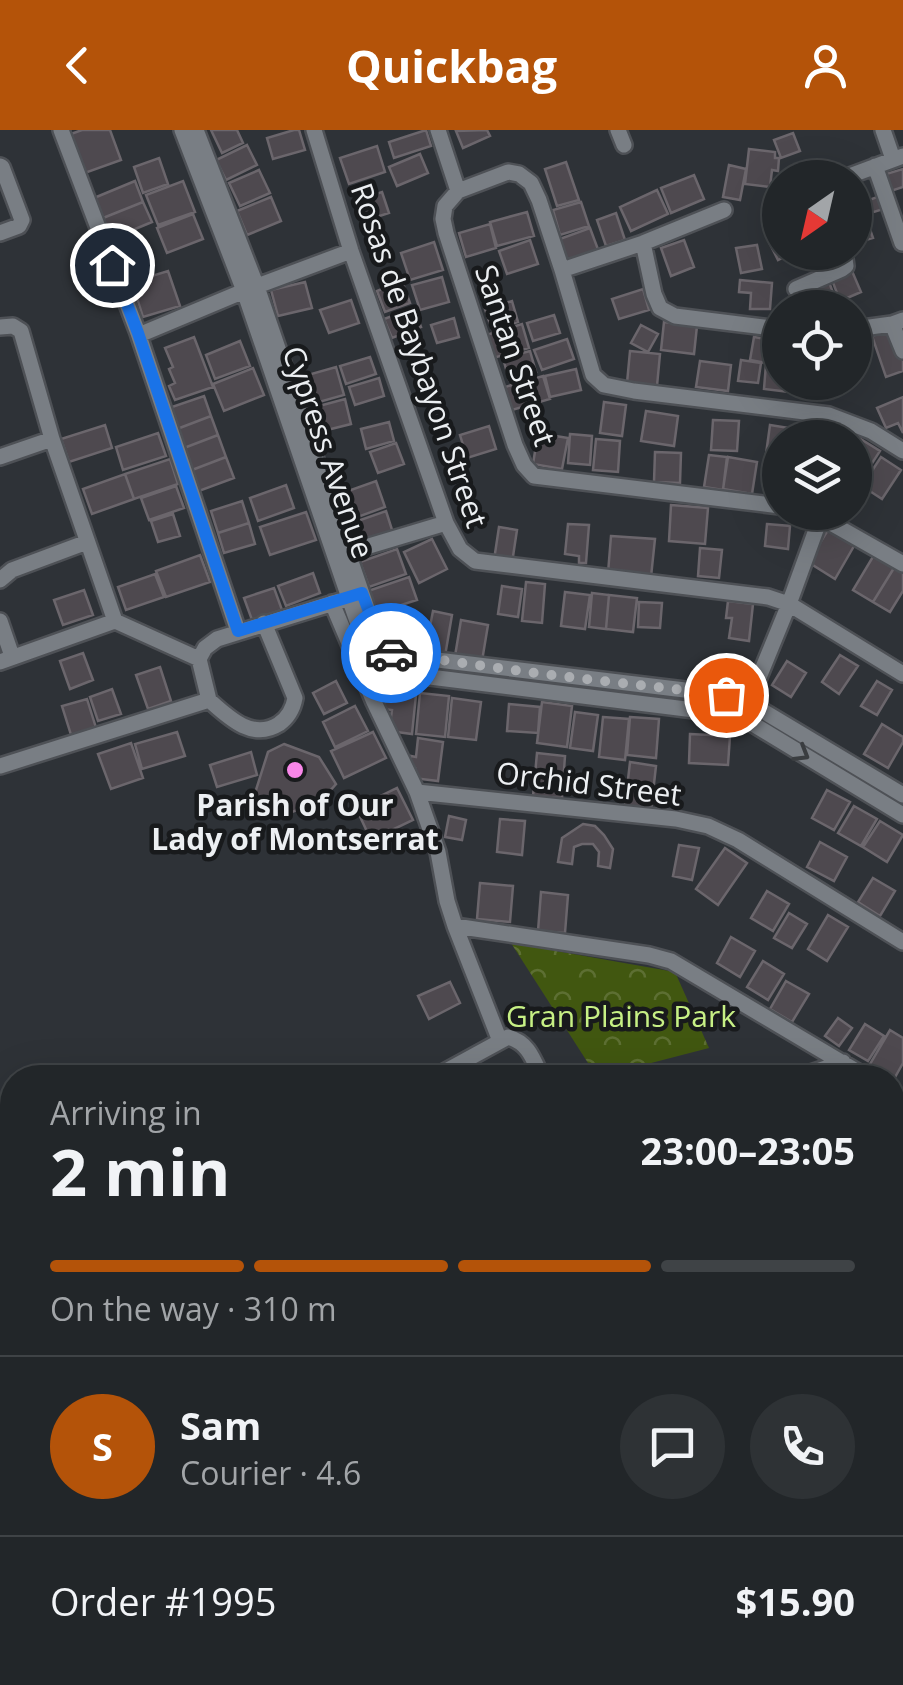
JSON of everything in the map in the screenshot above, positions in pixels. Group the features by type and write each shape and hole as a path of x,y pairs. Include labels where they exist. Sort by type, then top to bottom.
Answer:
{"street":[{"path":"61,130 138,336 238,631"},
{"name":"Cypress Avenue","path":"182,130 250,289"},
{"name":"Cypress Avenue","path":"196,130 343,556 356,596 358,624 379,653"},
{"name":"Rosas de Baybayon Street","path":"314,130 351,251 446,523 460,549 475,561 768,596 789,604 903,674"},
{"path":"438,130 458,191 508,172 520,174 530,184 539,200 593,375 604,384 634,392 829,415 871,431 903,450"},
{"path":"872,167 898,158 883,130"},
{"path":"0,166 22,220 19,226 0,233"},
{"path":"875,166 902,244"},
{"name":"Santan Street","path":"458,191 444,206 446,233 515,445 528,472 534,476 762,504"},
{"path":"562,270 724,210"},
{"path":"642,243 660,308 675,316 762,327"},
{"path":"138,336 351,251"},
{"path":"796,289 840,270"},
{"path":"872,326 897,322 903,351"},
{"path":"0,327 13,326 20,332 114,621"},
{"path":"0,457 52,439"},
{"path":"343,556 446,523"},
{"path":"746,710 789,604 811,530"},
{"path":"844,530 903,564"},
{"path":"0,580 12,570 87,542"},
{"path":"199,659 211,643 238,631 356,596"},
{"path":"332,603 417,792 438,852 455,926 500,1041"},
{"path":"0,622 6,659 114,621 199,659"},
{"path":"199,659 209,700 230,719 251,729 270,728 287,718 295,698 264,623"},
{"path":"374,702 379,653"},
{"path":"379,653 384,667 422,676 542,682 746,710 903,794"},
{"path":"0,766 209,700"},
{"path":"746,710 903,815"},
{"name":"Orchid Street","path":"417,792 676,819 708,826 738,840 903,942"},
{"path":"455,926 672,961 848,1065"},
{"path":"458,1065 508,1037 526,1046 536,1065"},
{"path":"834,1065 843,1062"}],"green space":[{"name":"Gran Plains Park","path":"511,943 675,972 709,1048 643,1065 589,1065"}],"building":[{"path":"82,130 110,130 121,160 82,174 68,135"},
{"path":"211,130 237,130 243,143 222,153"},
{"path":"299,130 305,150 273,159 267,138"},
{"path":"426,130 431,146 394,158 389,142"},
{"path":"487,130 490,136 463,148 456,131"},
{"path":"793,133 800,151 781,158 774,140"},
{"path":"247,145 257,165 226,180 216,160"},
{"path":"377,146 385,172 349,184 340,158"},
{"path":"749,149 775,152 779,160 762,160 762,186 745,184"},
{"path":"420,154 428,173 397,186 389,167"},
{"path":"159,158 168,184 143,193 134,167"},
{"path":"566,162 579,200 557,206 545,169"},
{"path":"729,165 746,169 740,200 723,197"},
{"path":"903,169 903,187 891,191 886,174"},
{"path":"259,170 270,193 240,206 229,183"},
{"path":"694,175 704,199 671,213 661,188"},
{"path":"135,181 143,202 103,218 94,198"},
{"path":"183,181 195,212 158,225 146,195"},
{"path":"657,190 668,214 631,231 620,207"},
{"path":"382,192 389,213 361,222 354,201"},
{"path":"883,195 887,208 872,212 872,199"},
{"path":"271,197 281,221 247,235 237,211"},
{"path":"143,202 152,222 111,239 103,218"},
{"path":"581,202 589,226 560,235 553,210"},
{"path":"527,212 534,236 497,246 490,222"},
{"path":"616,213 625,240 606,246 597,220"},
{"path":"193,214 203,239 167,253 157,228"},
{"path":"490,224 496,248 466,257 459,233"},
{"path":"590,228 599,252 566,264 557,240"},
{"path":"530,240 538,264 507,274 499,251"},
{"path":"684,240 694,267 671,276 661,248"},
{"path":"434,242 443,270 410,280 401,253"},
{"path":"757,245 762,269 741,273 736,248"},
{"path":"168,271 180,306 143,317 132,282"},
{"path":"852,271 860,290 836,290 832,280"},
{"path":"442,277 449,302 420,310 412,285"},
{"path":"740,280 772,283 771,290 762,290 762,309 750,309 751,293 739,292"},
{"path":"402,281 410,303 385,312 377,291"},
{"path":"305,282 312,308 278,316 271,290"},
{"path":"829,282 832,290 816,290 815,286"},
{"path":"643,289 649,310 619,319 612,299"},
{"path":"351,300 359,323 329,333 320,310"},
{"path":"512,301 518,322 492,330 485,309"},
{"path":"414,308 421,327 392,338 384,319"},
{"path":"554,315 560,333 533,341 527,323"},
{"path":"454,318 459,337 437,343 431,325"},
{"path":"664,322 697,326 694,354 661,350"},
{"path":"522,324 529,348 493,358 486,335"},
{"path":"641,325 658,334 648,352 631,343"},
{"path":"892,329 903,359 903,371 886,377 872,336"},
{"path":"194,337 213,387 175,400 169,386 175,383 169,369 173,367 165,348"},
{"path":"754,337 762,338 762,362 750,360"},
{"path":"567,339 574,359 542,370 534,350"},
{"path":"240,341 250,366 215,379 206,355"},
{"path":"530,351 536,372 509,380 503,358"},
{"path":"630,351 660,354 657,386 627,383"},
{"path":"370,357 376,374 346,384 340,366"},
{"path":"741,360 761,363 758,383 738,381"},
{"path":"700,361 731,365 728,391 696,387"},
{"path":"336,367 344,395 312,404 304,376"},
{"path":"253,368 264,395 224,411 213,384"},
{"path":"576,369 581,390 550,397 545,376"},
{"path":"543,376 550,399 512,410 505,387"},
{"path":"379,378 384,396 355,405 349,387"},
{"path":"204,396 211,416 177,429 169,408"},
{"path":"903,397 903,433 898,423 886,428 877,408"},
{"path":"345,399 351,424 311,434 304,410"},
{"path":"604,402 626,405 622,436 600,433"},
{"path":"646,411 678,416 674,446 641,441"},
{"path":"211,416 218,435 184,448 177,429"},
{"path":"713,420 739,421 737,451 711,450"},
{"path":"389,422 394,441 366,449 361,429"},
{"path":"105,425 112,448 69,462 61,439"},
{"path":"489,426 496,449 467,458 460,435"},
{"path":"158,433 166,456 123,470 116,447"},
{"path":"538,433 568,438 562,469 533,464"},
{"path":"570,434 592,436 590,465 568,463"},
{"path":"218,435 226,457 192,470 184,448"},
{"path":"596,439 620,441 618,472 593,470"},
{"path":"396,443 404,464 378,473 370,452"},
{"path":"872,446 880,451 872,463"},
{"path":"655,452 681,453 680,483 654,482"},
{"path":"709,455 727,457 723,490 704,487"},
{"path":"226,457 234,478 199,491 192,470"},
{"path":"728,457 757,462 752,494 723,489"},
{"path":"881,457 901,470 882,499 872,492 872,471"},
{"path":"170,459 178,484 134,499 125,474"},
{"path":"125,474 134,499 92,514 83,489"},
{"path":"376,481 385,507 344,522 334,496"},
{"path":"286,485 294,508 258,521 250,498"},
{"path":"176,486 184,508 149,520 141,498"},
{"path":"242,501 249,523 218,533 211,511"},
{"path":"671,505 708,508 705,544 669,541"},
{"path":"386,511 394,536 354,549 346,525"},
{"path":"306,512 316,540 270,555 260,527"},
{"path":"173,514 180,536 158,542 151,521"},
{"path":"249,523 255,544 224,553 218,533"},
{"path":"568,524 589,525 586,563 579,563 579,556 565,554"},
{"path":"499,527 517,530 512,563 494,560"},
{"path":"766,530 790,530 788,549 765,546"},
{"path":"828,530 854,546 835,579 808,562"},
{"path":"611,536 655,539 651,577 608,573"},
{"path":"432,539 447,569 419,583 404,552"},
{"path":"700,548 722,550 719,578 698,576"},
{"path":"397,549 406,574 369,587 360,562"},
{"path":"200,555 210,582 166,597 156,571"},
{"path":"874,555 894,568 873,602 853,590"},
{"path":"894,568 903,573 903,591 890,612 873,602"},
{"path":"313,573 320,593 286,606 278,586"},
{"path":"155,574 164,597 126,610 118,587"},
{"path":"409,577 417,600 376,613 368,591"},
{"path":"526,582 545,584 542,623 522,621"},
{"path":"502,586 522,589 518,617 498,614"},
{"path":"274,588 282,610 252,620 244,598"},
{"path":"84,590 93,615 63,625 54,600"},
{"path":"565,592 590,595 585,629 561,626"},
{"path":"592,593 609,595 606,629 589,627"},
{"path":"609,595 637,598 633,632 606,629"},
{"path":"728,601 753,604 749,641 729,638 732,618 726,618"},
{"path":"639,602 662,603 660,628 638,627"},
{"path":"433,611 452,615 445,656 425,652"},
{"path":"461,620 488,625 482,661 455,656"},
{"path":"83,653 93,680 70,689 60,661"},
{"path":"840,655 858,666 839,694 822,682"},
{"path":"787,661 806,673 791,697 772,685"},
{"path":"160,667 171,701 148,709 136,675"},
{"path":"336,681 347,703 324,714 313,693"},
{"path":"877,681 892,690 877,715 861,706"},
{"path":"112,689 121,714 98,721 90,697"},
{"path":"385,692 416,695 412,734 389,731 392,710 384,709"},
{"path":"420,693 449,696 445,737 416,734"},
{"path":"452,698 481,702 476,740 448,737"},
{"path":"87,699 97,731 72,738 62,706"},
{"path":"542,702 572,706 567,747 537,743"},
{"path":"509,704 540,707 538,733 507,731"},
{"path":"355,706 368,731 335,747 323,722"},
{"path":"575,712 598,715 593,751 570,748"},
{"path":"603,717 629,719 625,760 599,757"},
{"path":"630,717 659,719 656,758 627,755"},
{"path":"882,724 903,737 888,768 864,754"},
{"path":"177,732 185,756 142,769 135,744"},
{"path":"373,732 386,758 344,778 331,751"},
{"path":"690,734 730,736 728,765 689,763"},
{"path":"418,738 443,742 438,781 413,778 415,768 409,766 411,756 416,757"},
{"path":"131,743 143,778 111,789 98,754"},
{"name":"Parish of Our Lady of Montserrat","path":"284,744 319,757 336,784 321,801 279,817 256,810 255,793 268,752"},
{"path":"251,752 257,775 217,787 210,765"},
{"path":"537,753 565,756 562,798 533,796"},
{"path":"630,762 656,766 651,810 625,806"},
{"path":"397,788 413,820 371,840 356,808"},
{"path":"827,790 850,802 834,830 812,818"},
{"path":"854,806 877,819 861,846 838,833"},
{"path":"449,816 466,820 462,840 445,837"},
{"path":"500,819 525,821 522,855 497,852"},
{"path":"880,821 903,835 887,862 863,847"},
{"path":"583,824 595,826 613,849 610,868 598,866 599,852 593,844 574,847 572,864 558,862 562,838"},
{"path":"820,842 847,857 834,881 807,867"},
{"path":"679,845 699,848 692,880 673,876"},
{"path":"725,848 747,863 718,905 696,889"},
{"path":"873,878 895,891 880,916 858,902"},
{"path":"480,883 513,886 510,922 477,919"},
{"path":"767,891 789,904 773,931 751,918"},
{"path":"541,892 568,895 565,933 538,931"},
{"path":"789,913 807,924 792,948 774,938"},
{"path":"828,915 848,927 827,961 808,949"},
{"path":"731,937 755,951 740,977 717,963"},
{"path":"763,961 784,974 768,1000 747,987"},
{"path":"786,981 809,994 792,1022 770,1009"},
{"path":"450,982 460,1003 429,1019 418,996"},
{"path":"838,1018 852,1028 839,1046 825,1036"},
{"path":"865,1024 884,1036 868,1061 849,1050"},
{"path":"890,1030 903,1038 902,1065 870,1064"}],"way so far":[{"path":"391,653 726,695"}],"place":[{"name":"Parish of Our Lady of Montserrat","path":"295,770"}],"route":[{"path":"112,265 238,631 362,593 382,646 391,653"}]}
